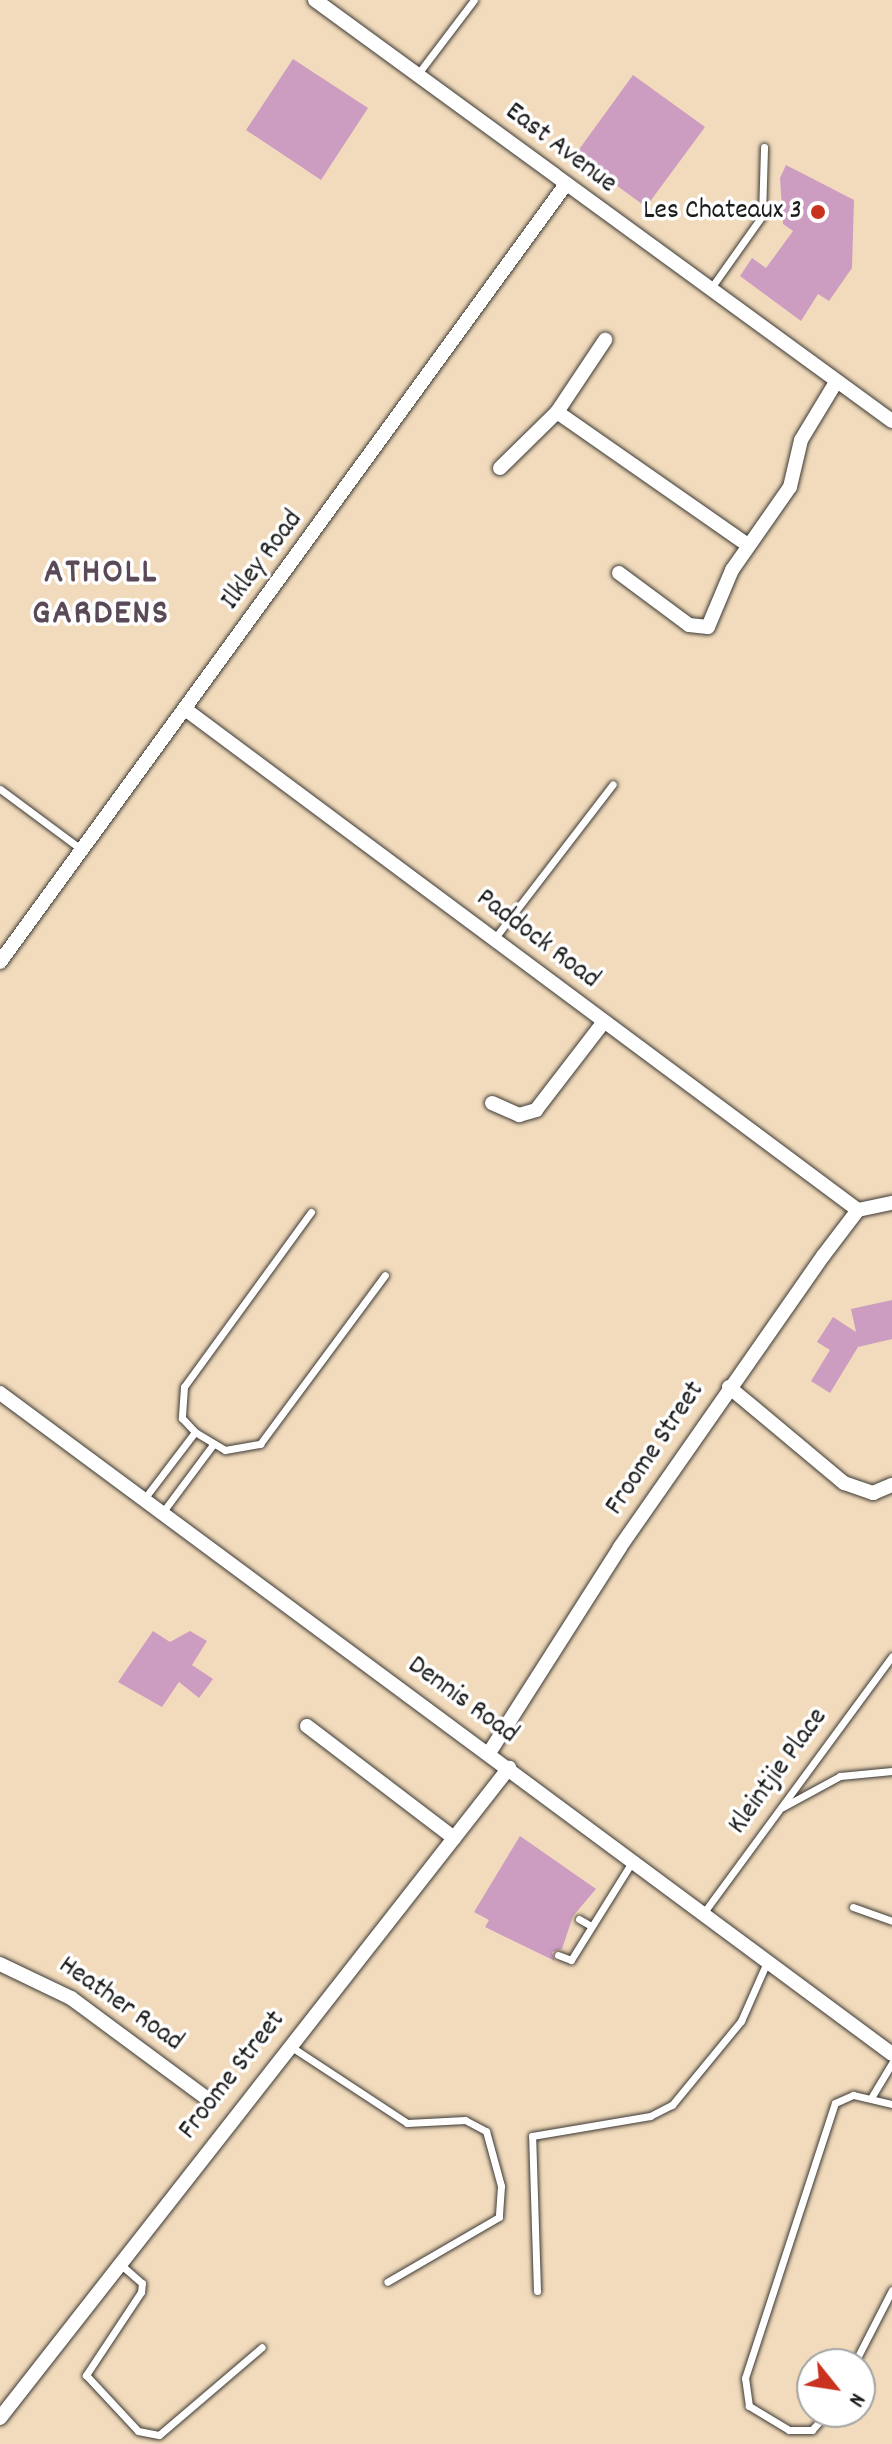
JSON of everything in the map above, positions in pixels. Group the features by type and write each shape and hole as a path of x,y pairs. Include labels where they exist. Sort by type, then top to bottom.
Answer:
{"street":[{"name":"East Avenue","path":"315,0 564,187 892,421"},
{"name":"Ilkley Road","path":"0,962 564,187"},
{"path":"500,468 557,412 605,340"},
{"path":"619,573 689,625 708,627 748,545 790,487 801,440 836,382"},
{"path":"557,412 748,545"},
{"name":"Paddock Road","path":"185,709 858,1210"},
{"path":"492,1103 519,1115 536,1110 603,1023"},
{"path":"858,1210 892,1203"},
{"name":"Froome Street","path":"489,1753 729,1387 858,1210"},
{"path":"729,1387 844,1483 873,1493 892,1485"},
{"name":"Dennis Road","path":"0,1393 892,2054"},
{"path":"307,1726 454,1838"},
{"name":"Froome Street","path":"0,2418 509,1768"},
{"name":"Heather Road","path":"0,1964 71,1998 206,2098"}],"lane":[{"path":"417,75 474,0"},
{"path":"710,290 762,216 764,147"},
{"path":"494,939 613,784"},
{"path":"0,789 83,851"},
{"path":"311,1212 184,1387 182,1418 195,1432 212,1446 239,1451 267,1437 385,1275"},
{"path":"144,1499 195,1432"},
{"path":"162,1513 212,1446"},
{"name":"Kleintjie Place","path":"702,1915 892,1656"},
{"path":"779,1809 840,1776 892,1771"},
{"path":"558,1955 571,1960 632,1862"},
{"path":"853,1907 892,1921"},
{"path":"579,1919 591,1926"},
{"path":"537,2291 532,2136 650,2116 672,2105 741,2021 767,1962"},
{"path":"290,2046 407,2123 465,2120 486,2131 501,2186 499,2217 387,2282"},
{"path":"871,2098 892,2063"},
{"path":"814,2428 789,2430 749,2406 745,2378 822,2130 835,2103 871,2098 892,2104"},
{"path":"120,2264 142,2283 141,2292 86,2375 138,2431 159,2435 262,2347"},
{"path":"862,2348 892,2290"}],"building":[{"path":"293,59 368,108 321,180 246,130"},
{"path":"633,75 705,127 646,207 575,155"},
{"path":"786,165 854,200 852,268 829,301 818,294 801,321 740,276 752,258 766,268 793,231 783,224 780,178"},
{"path":"892,1300 892,1339 858,1347 830,1393 811,1381 830,1350 817,1342 833,1317 856,1332 851,1309"},
{"path":"153,1631 170,1642 190,1631 207,1641 192,1665 213,1679 199,1698 179,1682 162,1707 118,1682"},
{"path":"520,1836 596,1889 573,1916 562,1949 552,1952 555,1961 485,1927 489,1920 474,1912"}],"place":[{"name":"Les Chateaux 3","path":"818,212"}],"district":[{"name":"ATHOLL GARDENS","path":"101,594"}]}
